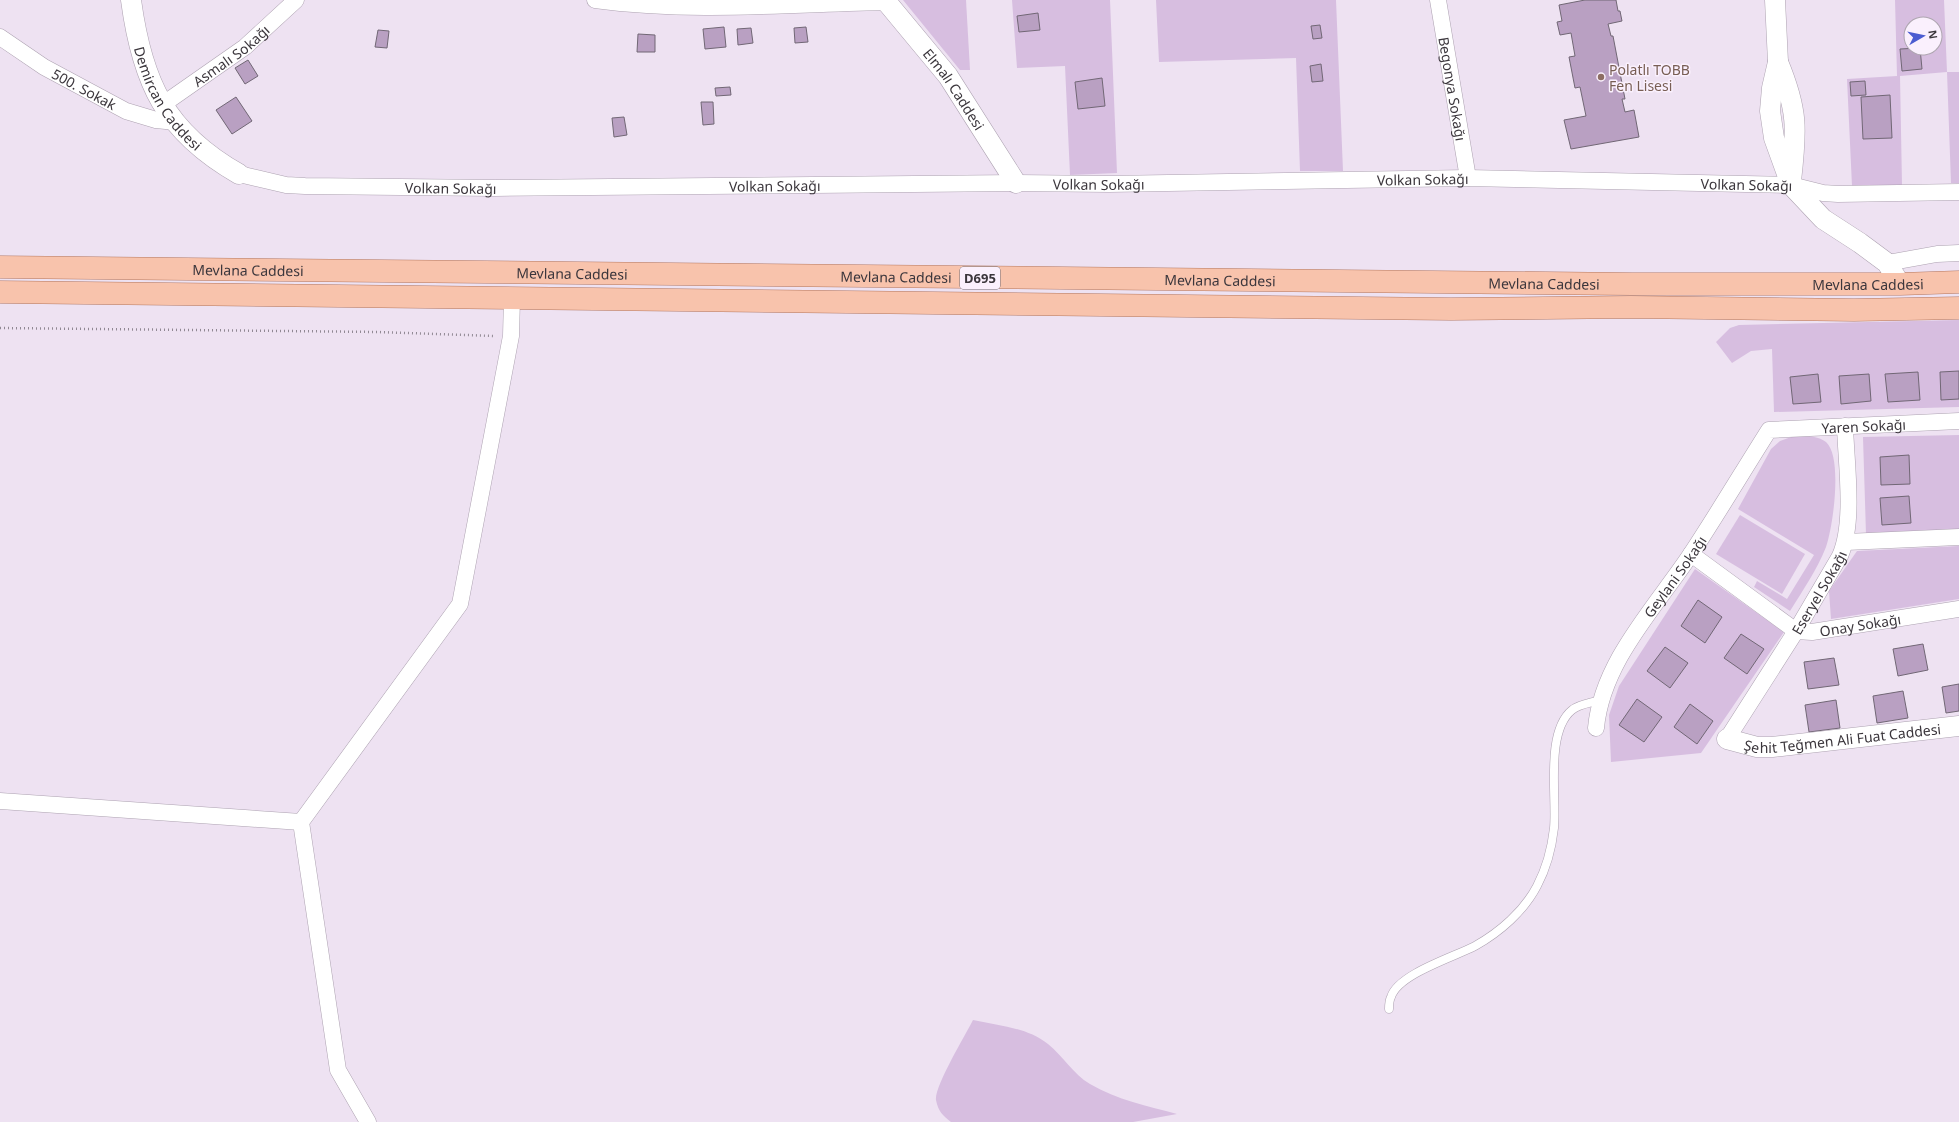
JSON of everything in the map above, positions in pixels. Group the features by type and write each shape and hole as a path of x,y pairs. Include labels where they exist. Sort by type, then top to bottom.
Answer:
{"main road":[{"name":"Mevlana Caddesi","path":"0,267 1460,283 1900,284 1959,282"},
{"name":"Mevlana Caddesi","path":"0,292 972,302 1451,309 1631,307 1854,310 1959,308"}],"street":[{"name":"Demircan Caddesi","path":"131,0 143,58 151,84 162,105 199,148 214,160 239,174"},
{"name":"Asmalı Sokağı","path":"162,105 245,47 296,0"},
{"path":"595,0 650,5 728,6 886,1"},
{"name":"Begonya Sokağı","path":"1438,0 1468,178"},
{"path":"1775,0 1778,62 1790,93 1796,123 1791,185 1823,219 1887,263 1900,284"},
{"name":"Elmalı Caddesi","path":"886,1 948,76 1016,183"},
{"name":"500. Sokak","path":"0,37 44,67 126,111 156,120 176,122"},
{"name":"Volkan Sokağı","path":"239,174 286,185 503,188 1016,183 1109,184 1468,178 1791,185 1838,194 1959,192"},
{"path":"1887,263 1937,254 1959,253"},
{"path":"368,1122 338,1070 301,822 460,604 511,336 512,298"},
{"name":"Yaren Sokağı","path":"1769,430 1959,421"},
{"name":"Eseryel Sokağı","path":"1727,739 1796,631 1840,556 1846,542 1848,518 1845,426"},
{"name":"Geylani Sokağı","path":"1596,728 1603,690 1620,656 1691,554 1769,430"},
{"path":"1846,542 1959,537"},
{"path":"1691,554 1796,631"},
{"name":"Onay Sokağı","path":"1796,631 1812,632 1959,609"},
{"name":"Şehit Teğmen Ali Fuat Caddesi","path":"1727,739 1757,747 1772,747 1959,726"},
{"path":"0,801 301,822"}],"lane":[{"path":"1389,1009 1391,996 1414,973 1475,946 1511,920 1528,902 1538,884 1548,857 1554,829 1554,760 1558,737 1564,719 1572,710 1600,700"}],"path":[{"path":"0,328 376,332 511,336"}],"shaded area":[{"path":"903,0 966,0 970,70 960,70"},
{"path":"1012,0 1110,0 1117,173 1070,175 1065,66 1017,68"},
{"path":"1156,0 1336,0 1343,171 1300,171 1296,58 1159,62"},
{"path":"1895,0 1944,0 1947,72 1900,76 1902,185 1852,186 1847,79 1897,76"},
{"path":"1947,72 1959,72 1959,183 1951,183"},
{"path":"1959,320 1959,407 1774,412 1772,349 1751,351 1732,363 1716,342 1730,328 1739,325"},
{"path":"1959,435 1959,530 1866,534 1863,437"},
{"path":"1794,436 1815,437 1826,442 1831,450 1834,462 1835,493 1834,509 1826,547 1814,572 1790,611 1754,587 1757,581 1787,599 1814,555 1738,509 1771,449 1780,441"},
{"path":"1740,515 1805,554 1782,594 1716,554"},
{"path":"1959,546 1959,599 1831,619 1829,591 1857,551"},
{"path":"1695,569 1784,632 1701,753 1611,762 1609,715 1619,686"},
{"path":"973,1020 1012,1028 1040,1038 1048,1044 1078,1075 1100,1090 1144,1105 1177,1114 1133,1122 951,1122 943,1115 937,1104 937,1093 951,1060"}],"building":[{"path":"1585,0 1616,0 1622,21 1608,24 1611,36 1613,36 1625,99 1622,99 1625,112 1634,110 1639,137 1571,149 1564,120 1586,116 1580,87 1575,88 1569,57 1575,56 1571,33 1560,35 1557,22 1562,21 1559,5"},
{"path":"1038,13 1040,30 1019,32 1017,16"},
{"path":"1320,25 1322,38 1313,39 1311,26"},
{"path":"724,27 726,47 705,49 703,29"},
{"path":"806,27 808,42 795,43 794,28"},
{"path":"751,28 753,43 738,45 737,29"},
{"path":"378,30 389,31 387,48 375,47"},
{"path":"638,34 655,35 655,52 637,52"},
{"path":"1900,49 1903,49 1903,56 1921,56 1922,69 1902,71"},
{"path":"248,60 258,76 245,84 235,68"},
{"path":"1321,64 1323,81 1312,82 1310,66"},
{"path":"1102,78 1105,106 1078,109 1075,82"},
{"path":"1865,81 1866,95 1851,96 1850,82"},
{"path":"730,87 731,95 716,96 715,88"},
{"path":"1890,95 1892,138 1863,139 1861,97"},
{"path":"236,97 252,121 232,134 216,110"},
{"path":"701,102 713,102 714,124 703,125"},
{"path":"624,117 627,135 614,137 612,118"},
{"path":"1959,371 1959,399 1941,400 1940,372"},
{"path":"1918,372 1920,400 1888,402 1885,374"},
{"path":"1818,374 1821,402 1793,404 1790,377"},
{"path":"1869,374 1871,401 1841,404 1839,376"},
{"path":"1909,455 1910,484 1881,485 1880,457"},
{"path":"1909,496 1911,523 1882,525 1880,498"},
{"path":"1698,600 1722,617 1705,643 1681,626"},
{"path":"1741,634 1764,649 1747,674 1724,658"},
{"path":"1923,644 1928,670 1898,676 1893,649"},
{"path":"1665,647 1688,663 1670,688 1647,671"},
{"path":"1834,658 1839,685 1808,689 1804,662"},
{"path":"1959,684 1959,711 1946,713 1942,687"},
{"path":"1903,691 1908,718 1877,723 1873,696"},
{"path":"1637,699 1662,717 1644,742 1619,725"},
{"path":"1836,700 1840,728 1809,732 1805,705"},
{"path":"1690,704 1713,721 1697,744 1674,727"}],"place":[{"name":"Polatlı TOBB Fen Lisesi","path":"1601,77"}]}
